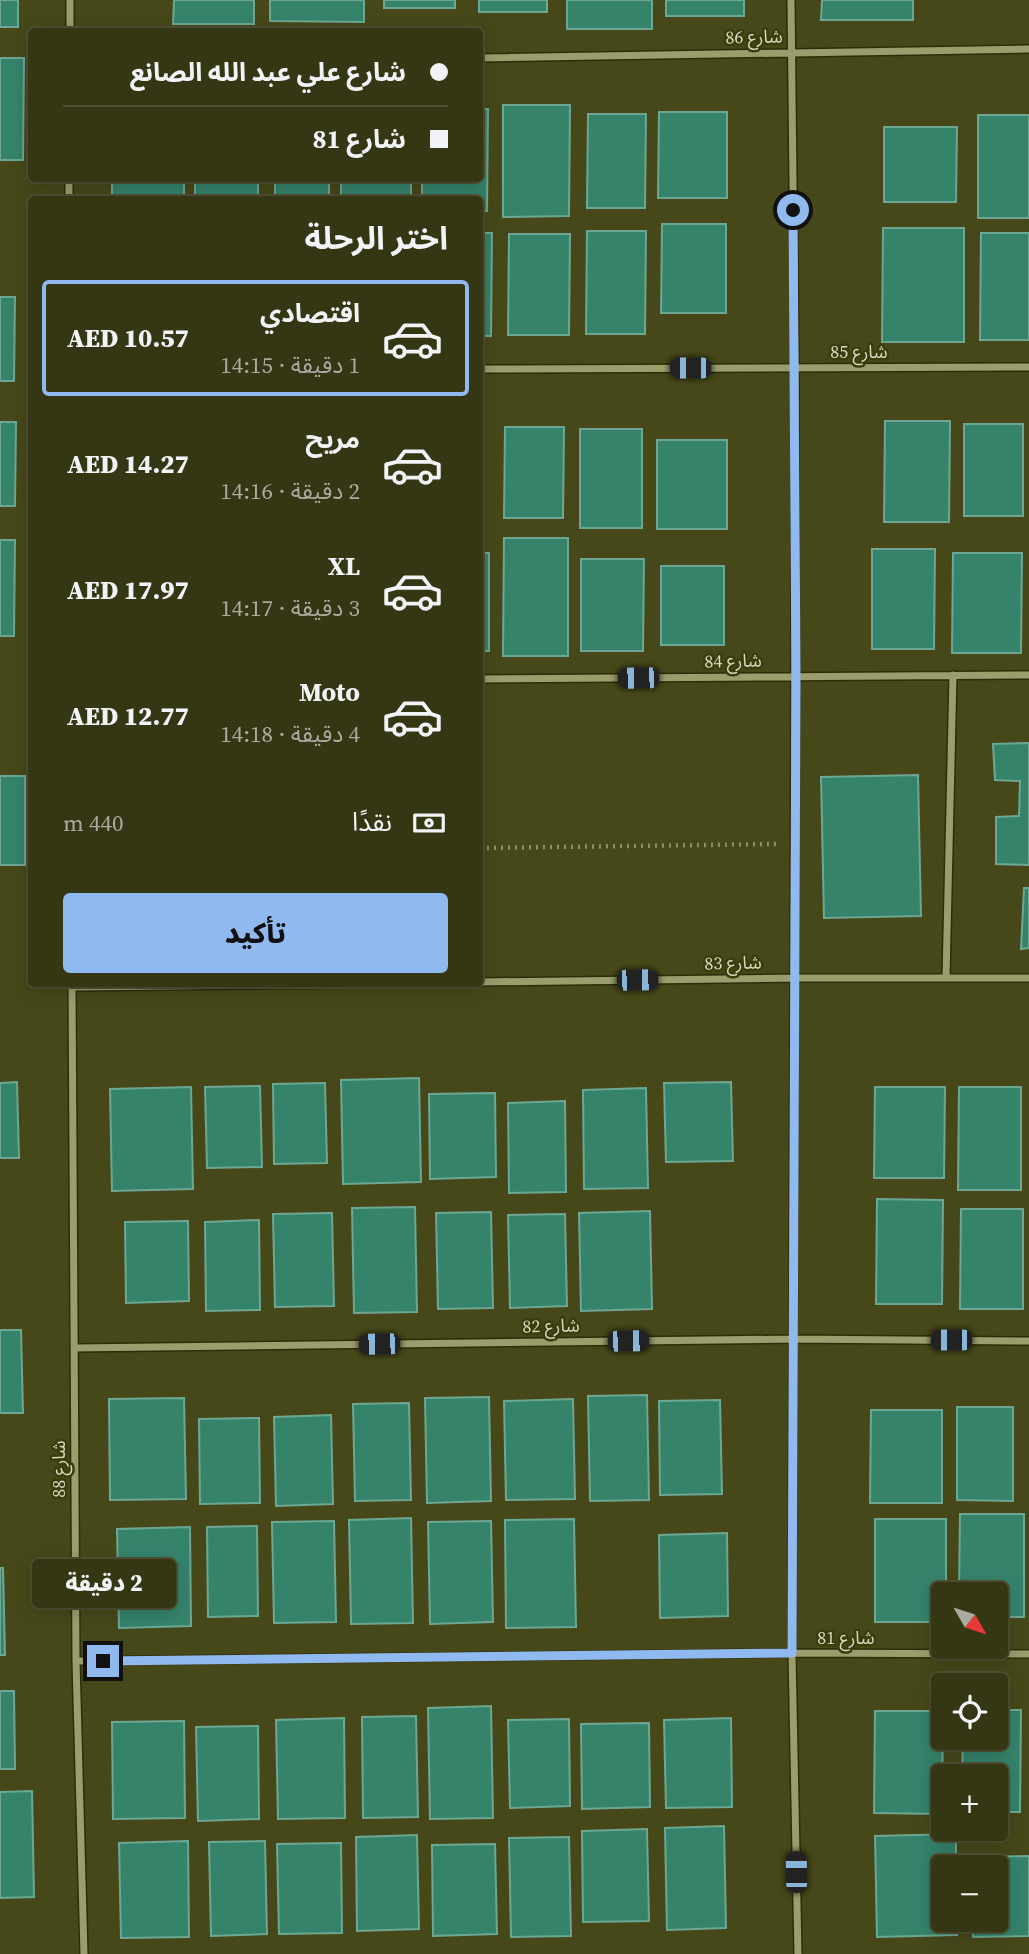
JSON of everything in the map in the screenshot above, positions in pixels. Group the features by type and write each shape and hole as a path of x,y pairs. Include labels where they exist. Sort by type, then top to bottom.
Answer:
{"street":[{"path":"70,0 70,28"},
{"path":"791,0 796,676 792,1653 797,1954"},
{"name":"شارع 86","path":"483,58 1029,50"},
{"name":"شارع 85","path":"483,369 1029,367"},
{"path":"946,978 953,675"},
{"name":"شارع 84","path":"483,679 1029,675"},
{"name":"شارع 83","path":"483,982 1029,978"},
{"name":"شارع 88","path":"72,987 76,1661 85,1954"},
{"name":"شارع 82","path":"74,1348 794,1339 1029,1340"},
{"name":"شارع 81","path":"76,1661 792,1653 1029,1654"}],"path":[{"path":"483,848 795,844"}],"building":[{"path":"0,0 18,0 18,27 0,27"},
{"path":"174,0 254,0 254,24 173,24"},
{"path":"270,0 364,0 364,22 270,21"},
{"path":"384,0 455,0 455,8 384,8"},
{"path":"479,0 547,0 547,12 479,12"},
{"path":"567,0 652,0 652,29 567,29"},
{"path":"666,0 744,0 744,16 666,16"},
{"path":"822,0 913,0 913,20 821,20"},
{"path":"0,58 24,58 23,160 0,160"},
{"path":"503,105 570,105 569,216 503,217"},
{"path":"483,109 488,109 487,211 483,211 483,196 422,196 422,182 483,182"},
{"path":"659,112 727,112 727,198 658,198"},
{"path":"588,114 646,114 645,208 587,208"},
{"path":"978,115 1029,115 1029,218 978,218"},
{"path":"884,127 957,127 956,202 884,202"},
{"path":"112,182 184,182 184,196 112,196"},
{"path":"195,182 258,182 258,196 195,196"},
{"path":"275,182 329,182 329,196 275,196"},
{"path":"341,182 411,182 411,196 341,196"},
{"path":"662,224 726,224 726,313 661,313"},
{"path":"883,228 964,228 964,342 882,342"},
{"path":"587,231 646,231 645,334 586,334"},
{"path":"483,233 492,233 491,336 483,336"},
{"path":"981,233 1029,233 1029,340 980,340"},
{"path":"509,234 570,234 569,335 508,335"},
{"path":"0,297 15,297 14,381 0,381"},
{"path":"885,421 950,421 949,522 884,522"},
{"path":"0,422 16,422 15,506 0,506"},
{"path":"964,424 1023,424 1023,516 964,516"},
{"path":"505,427 564,427 563,518 504,518"},
{"path":"580,429 642,429 642,528 580,528"},
{"path":"483,436 484,436 483,517"},
{"path":"657,440 727,440 727,529 657,529"},
{"path":"504,538 568,538 568,656 503,656"},
{"path":"0,540 15,540 14,636 0,636"},
{"path":"872,549 935,549 934,649 872,649"},
{"path":"483,553 489,553 489,651 483,651"},
{"path":"953,553 1022,553 1021,653 952,653"},
{"path":"581,559 644,559 643,651 581,651"},
{"path":"661,566 724,566 724,645 661,645"},
{"path":"1029,743 1029,865 996,864 996,817 1019,816 1020,781 995,780 993,744"},
{"path":"918,775 921,916 824,918 821,777"},
{"path":"0,776 25,776 25,865 0,865"},
{"path":"1024,888 1029,888 1029,948 1021,949"},
{"path":"419,1078 421,1182 343,1184 341,1080"},
{"path":"17,1082 19,1158 0,1158 0,1083"},
{"path":"731,1082 733,1161 666,1162 664,1083"},
{"path":"325,1083 327,1163 274,1164 273,1084"},
{"path":"260,1086 262,1167 207,1168 205,1087"},
{"path":"191,1087 193,1189 112,1191 110,1089"},
{"path":"875,1087 945,1087 944,1178 874,1178"},
{"path":"959,1087 1021,1087 1021,1190 958,1190"},
{"path":"646,1088 648,1188 584,1189 583,1090"},
{"path":"495,1093 496,1177 430,1179 429,1094"},
{"path":"565,1101 566,1192 509,1193 508,1103"},
{"path":"877,1199 943,1200 942,1304 876,1304"},
{"path":"415,1207 417,1312 354,1313 352,1208"},
{"path":"961,1209 1023,1209 1023,1309 960,1309"},
{"path":"650,1211 652,1309 581,1311 579,1213"},
{"path":"491,1212 493,1308 438,1309 436,1213"},
{"path":"332,1213 334,1306 275,1307 273,1214"},
{"path":"565,1214 567,1306 510,1308 508,1215"},
{"path":"259,1220 260,1310 206,1311 205,1222"},
{"path":"188,1221 189,1301 126,1303 125,1222"},
{"path":"0,1330 21,1330 23,1413 0,1413"},
{"path":"647,1395 649,1500 590,1501 588,1396"},
{"path":"489,1397 491,1501 427,1503 425,1398"},
{"path":"184,1398 186,1499 110,1500 109,1399"},
{"path":"573,1399 575,1499 506,1500 504,1401"},
{"path":"720,1400 722,1494 660,1495 659,1401"},
{"path":"409,1403 411,1500 355,1501 353,1404"},
{"path":"957,1407 1013,1407 1013,1501 957,1500"},
{"path":"871,1410 942,1410 942,1503 870,1503"},
{"path":"331,1415 333,1504 276,1506 274,1417"},
{"path":"259,1418 260,1503 200,1504 199,1419"},
{"path":"960,1514 1024,1514 1024,1617 1008,1617 1008,1582 959,1582"},
{"path":"411,1518 413,1623 351,1624 349,1520"},
{"path":"574,1519 576,1627 506,1628 505,1520"},
{"path":"875,1519 946,1519 946,1582 931,1582 931,1622 875,1622"},
{"path":"334,1521 336,1622 274,1623 272,1522"},
{"path":"491,1521 493,1622 430,1624 428,1522"},
{"path":"257,1526 258,1616 208,1617 207,1527"},
{"path":"190,1527 191,1626 119,1628 117,1529"},
{"path":"727,1533 728,1616 660,1618 659,1535"},
{"path":"0,1568 3,1568 5,1655 0,1655"},
{"path":"0,1691 14,1691 15,1769 0,1769"},
{"path":"491,1706 493,1818 430,1819 428,1708"},
{"path":"1008,1710 1021,1710 1020,1812 1008,1812 1008,1764 962,1764 963,1750 1008,1750"},
{"path":"875,1711 931,1711 931,1750 943,1750 942,1764 931,1764 931,1814 874,1813"},
{"path":"416,1716 418,1817 363,1818 362,1717"},
{"path":"344,1718 345,1818 278,1819 276,1720"},
{"path":"731,1718 732,1807 666,1808 664,1720"},
{"path":"569,1719 570,1806 510,1808 508,1720"},
{"path":"184,1721 185,1818 113,1819 112,1722"},
{"path":"649,1723 650,1807 582,1809 581,1724"},
{"path":"258,1726 259,1819 198,1821 196,1727"},
{"path":"32,1791 34,1897 0,1898 0,1792"},
{"path":"724,1826 726,1928 667,1930 665,1828"},
{"path":"647,1829 649,1921 583,1922 582,1831"},
{"path":"417,1835 419,1929 357,1931 356,1837"},
{"path":"931,1835 931,1841 956,1841 956,1855 931,1855 931,1932 957,1932 957,1935 877,1937 875,1836"},
{"path":"569,1837 571,1936 511,1937 509,1838"},
{"path":"188,1841 189,1937 121,1938 119,1843"},
{"path":"265,1841 267,1934 211,1936 209,1842"},
{"path":"341,1843 342,1933 279,1934 277,1844"},
{"path":"495,1844 497,1934 433,1936 432,1845"},
{"path":"1008,1856 1029,1856 1029,1936 973,1937 973,1932 1008,1932"}],"route":[{"path":"103,1661 792,1653 796,676 793,210"}]}
